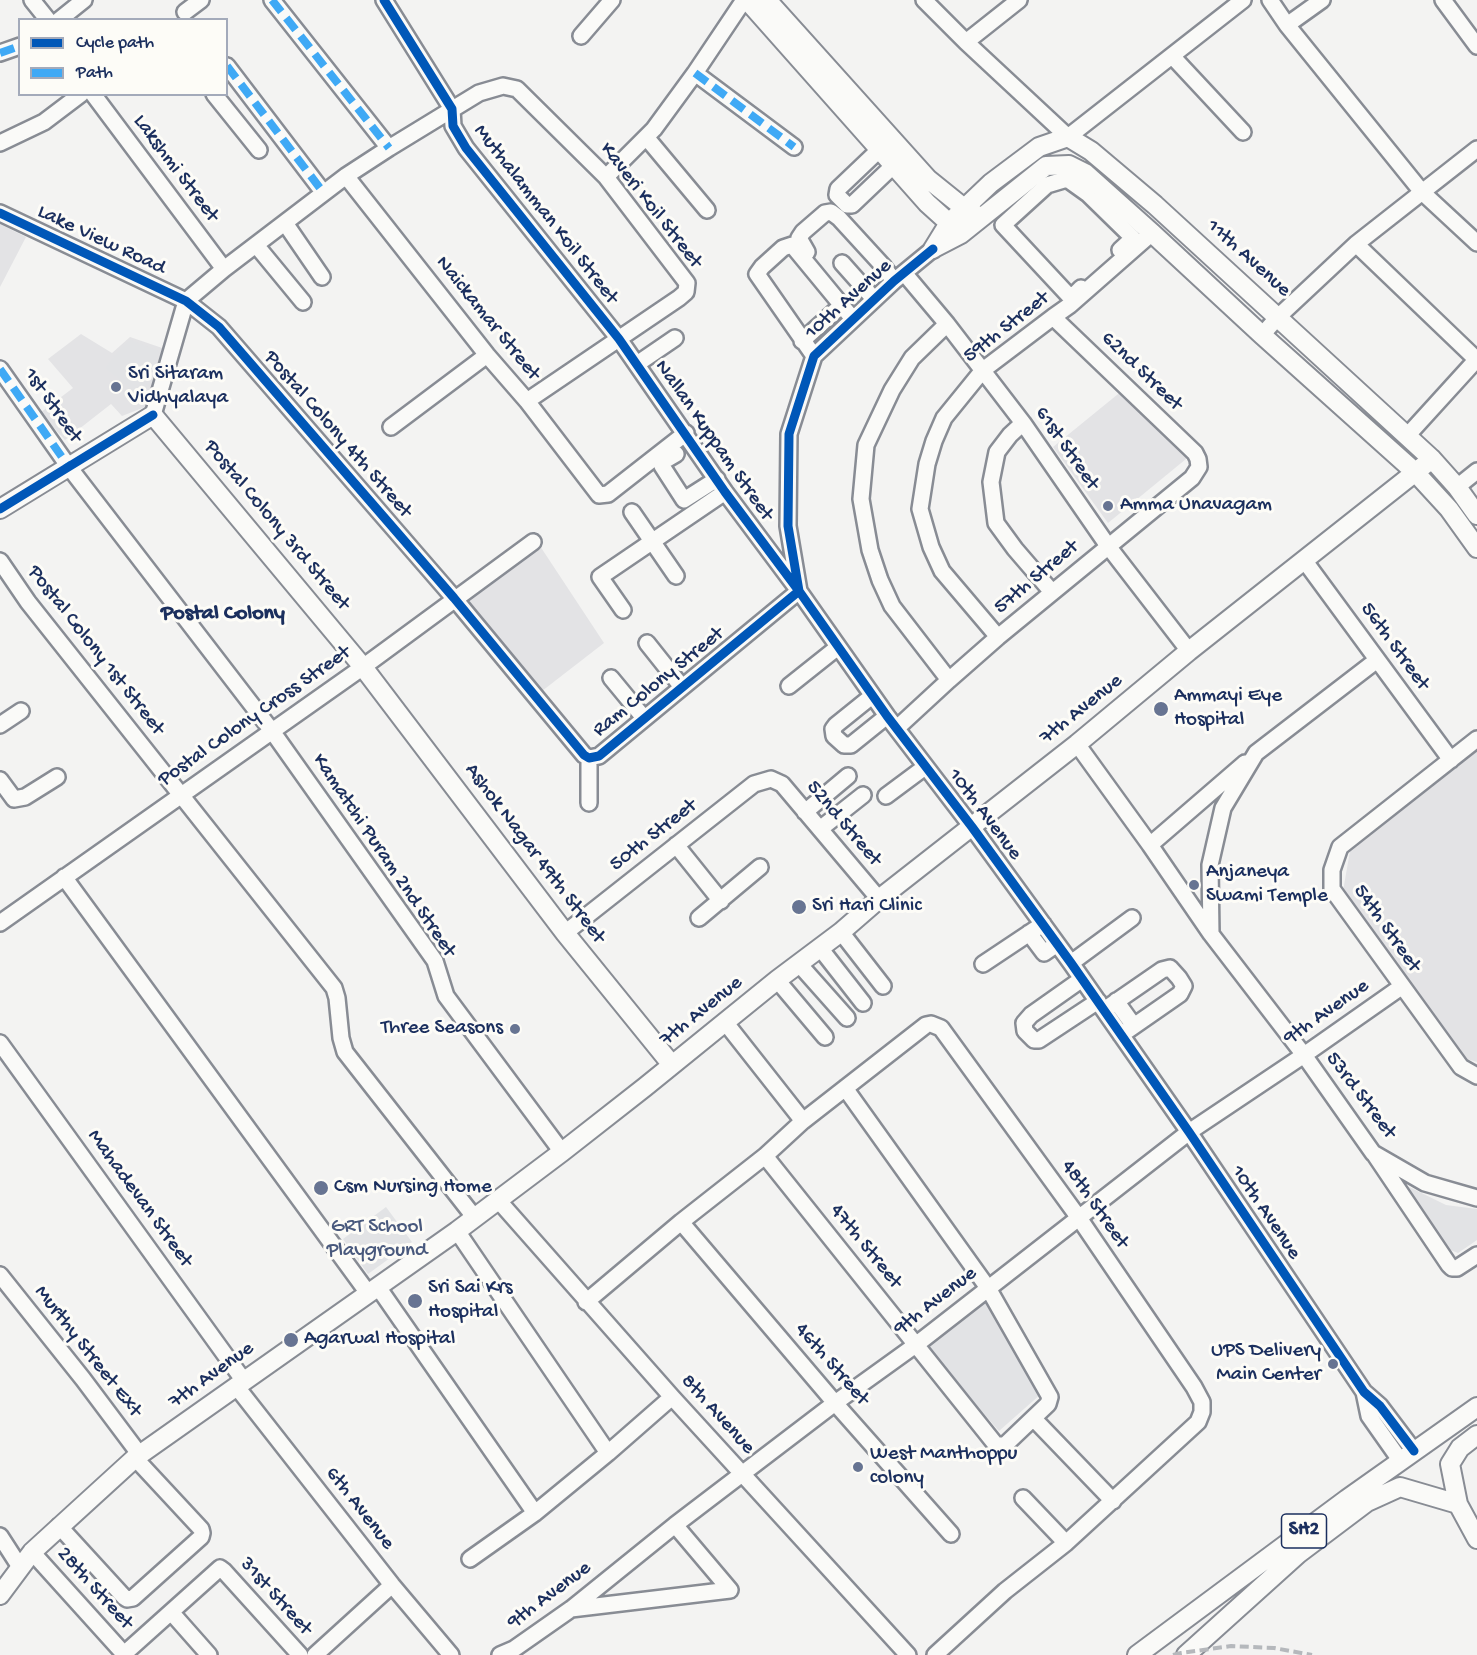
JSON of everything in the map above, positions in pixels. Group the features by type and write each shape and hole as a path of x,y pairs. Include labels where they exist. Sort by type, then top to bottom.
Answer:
{"main road":[{"path":"746,0 877,151 927,203 955,228"},
{"path":"766,0 928,179 964,208 982,218"},
{"path":"933,249 955,228 964,208 991,183 1039,147 1068,137"},
{"name":"11th Avenue","path":"1068,137 1091,151 1146,197 1432,459 1457,487 1477,515"},
{"path":"955,228 982,218 1046,166 1069,165 1085,173 1093,189 1152,233 1415,472 1449,509 1477,548"},
{"path":"0,509 153,415"},
{"name":"Postal Colony 3rd Street","path":"153,415 363,667"},
{"name":"7th Avenue","path":"0,1595 32,1552 137,1457 457,1231 562,1152 1432,459"},
{"name":"Ashok Nagar 49th Street","path":"363,667 565,933 672,1065"},
{"name":"SH2","path":"1137,1655 1474,1408"},
{"path":"1477,1435 1460,1448 1450,1464 1458,1504 1477,1539"},
{"name":"SH2","path":"1186,1655 1298,1554 1367,1502 1400,1487 1458,1504"}],"street":[{"path":"32,0 46,18"},
{"path":"62,18 84,0"},
{"path":"185,12 201,0"},
{"path":"272,0 389,148"},
{"name":"Muthalamman Koil Street","path":"384,0 452,109 453,126 466,148 619,339"},
{"path":"581,36 612,0"},
{"path":"606,177 654,129 746,0"},
{"path":"924,0 1068,137 1243,0"},
{"path":"966,42 1019,0"},
{"path":"1270,0 1287,25 1422,192 1477,243"},
{"path":"1287,25 1322,0"},
{"path":"1443,0 1477,46"},
{"path":"0,53 18,46"},
{"path":"1173,57 1242,132"},
{"path":"228,67 323,192"},
{"path":"695,73 794,147"},
{"name":"Kaveri Koil Street","path":"452,109 479,93 503,86 517,88 606,177 687,283 686,292 679,298 619,339"},
{"path":"0,143 44,122 78,96"},
{"name":"Lakshmi Street","path":"94,96 224,269"},
{"path":"216,96 258,150"},
{"path":"153,415 186,301 323,192 452,109"},
{"path":"645,137 707,210"},
{"path":"1262,335 1278,317 1356,244 1477,149"},
{"path":"877,151 838,189 837,195 847,205 852,205 892,167"},
{"name":"Naickamar Street","path":"346,176 487,355 527,401 619,339"},
{"path":"1067,179 1093,189 1133,238 1071,298 1003,225 1047,185 1067,179"},
{"name":"61st Street","path":"821,268 803,248 799,238 825,213 831,212 883,266 899,277 947,324 1023,423 1108,546 1189,651"},
{"name":"Lake View Road","path":"0,213 186,301"},
{"path":"982,218 1070,305"},
{"path":"285,223 322,277"},
{"name":"59th Street","path":"998,637 942,571 931,547 920,509 927,464 934,441 944,418 983,370 1070,305 1152,233"},
{"path":"814,356 757,274 762,267 783,248 792,244 853,318"},
{"path":"1356,244 1477,360 1407,436"},
{"path":"256,245 303,302"},
{"name":"10th Avenue","path":"933,249 874,299 814,356 789,434 789,526 800,591 872,696 972,826 1082,979 1128,1031 1189,1132 1364,1392 1369,1416 1407,1455"},
{"path":"842,263 874,299"},
{"name":"Postal Colony 4th Street","path":"186,301 219,327 454,598"},
{"path":"802,341 842,305"},
{"name":"62nd Street","path":"1053,317 1128,387 1195,453 1198,459"},
{"path":"947,324 912,358 892,390 866,445 861,499 870,550 892,606 949,680"},
{"path":"637,364 675,338"},
{"name":"Nallan Kuppam Street","path":"619,339 682,437 800,591"},
{"path":"391,427 487,355"},
{"name":"1st Street","path":"0,369 69,466 272,731"},
{"path":"527,401 599,495 608,494 682,437"},
{"path":"1023,423 997,452 992,482 996,523 1052,592"},
{"path":"682,437 683,450 664,461 662,466 682,498 684,500 721,486"},
{"name":"57th Street","path":"872,696 833,729 834,736 844,746 851,745 892,722 949,680 1052,592 1192,478 1199,467 1198,459"},
{"path":"1457,487 1477,471"},
{"path":"623,609 600,577 652,542 721,486"},
{"path":"632,512 676,576"},
{"name":"Postal Colony Cross Street","path":"0,923 363,667 454,598 533,543"},
{"name":"56th Street","path":"1304,560 1451,760"},
{"name":"Postal Colony 1st Street","path":"0,561 28,602 334,988 345,1052 475,1218"},
{"name":"Ram Colony Street","path":"454,598 584,755 589,758 599,756 800,591"},
{"path":"647,643 682,687"},
{"path":"789,686 838,647"},
{"path":"1150,845 1256,753 1377,660"},
{"path":"611,678 644,718"},
{"path":"0,725 21,711"},
{"name":"Kamatchi Puram 2nd Street","path":"272,731 435,961 446,996 562,1152"},
{"name":"54th Street","path":"1477,740 1340,847 1332,870 1332,890 1461,1067 1477,1076"},
{"name":"53rd Street","path":"1077,744 1211,934 1304,1055 1373,1153 1425,1183 1477,1198"},
{"path":"1211,934 1210,865 1223,808 1256,753"},
{"path":"589,758 589,803"},
{"path":"886,796 925,767"},
{"path":"805,812 848,776"},
{"path":"5,789 25,797 57,777"},
{"name":"50th Street","path":"565,933 754,784 771,779"},
{"name":"52nd Street","path":"771,779 782,784 879,899"},
{"path":"820,829 863,795"},
{"path":"676,846 722,901"},
{"path":"699,918 760,867"},
{"path":"64,877 373,1290 535,1513"},
{"path":"1071,963 1132,918"},
{"path":"983,964 1043,924"},
{"path":"841,932 883,986"},
{"path":"1029,933 1044,953 1057,944"},
{"path":"820,948 863,1003"},
{"path":"799,964 847,1018"},
{"path":"1082,979 1031,1015 1024,1023 1024,1031 1034,1040 1039,1040 1106,1004 1162,970 1170,968 1184,986 1180,993 1128,1031"},
{"path":"777,980 825,1037"},
{"name":"9th Avenue","path":"500,1655 514,1649 571,1609 675,1525 835,1403 917,1344 1189,1132 1401,987"},
{"path":"725,1022 803,1121"},
{"name":"48th Street","path":"845,1088 926,1024 941,1028 1079,1218 1194,1387 1202,1402 1202,1412 1198,1422 1113,1501"},
{"name":"Mahadevan Street","path":"0,1043 240,1383"},
{"path":"586,1302 845,1088 988,1288 1050,1396 1048,1404 1035,1419 1113,1501 1066,1543 1005,1591 935,1655"},
{"path":"1373,1153 1452,1268 1457,1268 1477,1255"},
{"name":"47th Street","path":"765,1156 996,1445 1005,1446 1035,1419"},
{"name":"8th Avenue","path":"498,1200 586,1302 908,1655"},
{"name":"46th Street","path":"681,1222 835,1403 951,1534"},
{"path":"457,1231 608,1453"},
{"name":"Murthy Street Ext","path":"0,1275 83,1379 137,1457 201,1529 202,1533 201,1537 133,1598 127,1599 59,1526"},
{"name":"6th Avenue","path":"240,1383 446,1653"},
{"path":"470,1559 535,1513 672,1397"},
{"path":"1023,1498 1066,1543"},
{"path":"571,1609 730,1590 675,1525"},
{"path":"0,1536 20,1567"},
{"name":"28th Street","path":"32,1552 125,1654"},
{"name":"31st Street","path":"171,1612 220,1568 300,1655"},
{"path":"315,1655 392,1585"},
{"path":"125,1654 171,1612 209,1655"}],"shaded area":[{"path":"0,224 26,237 0,287"},
{"name":"Sri Sitaram Vidhyalaya","path":"81,334 112,353 130,337 168,350 149,402 145,407 122,416 111,404 65,440 40,413 73,388 48,359"},
{"path":"1123,390 1187,451 1186,459 1108,523 1053,447"},
{"path":"540,546 604,643 542,691 468,601"},
{"path":"1477,751 1477,1062 1467,1059 1343,891 1350,851"}],"green space":[{"path":"131,340 159,351 142,397 106,368 116,354"},
{"path":"1397,1181 1446,1205 1477,1209 1477,1240 1458,1253 1448,1249"},
{"name":"GRT School Playground","path":"386,1207 412,1242 368,1274 343,1239"},
{"path":"985,1292 1050,1386 999,1431 920,1341"}],"railway":[{"path":"1173,1655 1231,1646 1274,1648 1312,1655"}],"marked path":[{"path":"272,0 389,148"},
{"path":"0,53 18,47"},
{"path":"228,67 323,192"},
{"path":"695,73 794,147"},
{"path":"0,369 69,467"}],"cycle path":[{"path":"0,213 186,301 219,327 454,598 584,755 589,758 599,756 799,591 725,492 619,339 466,148 453,126 452,109 384,0"},
{"path":"933,249 894,281 814,356 789,434 788,526 799,591 887,716 972,827 1071,963 1189,1132 1364,1392 1380,1406 1414,1451"},
{"path":"0,509 153,415"}],"place":[{"name":"Sri Sitaram Vidhyalaya","path":"116,387"},
{"name":"Amma Unavagam","path":"1108,506"},
{"name":"Ammayi Eye Hospital","path":"1161,709"},
{"name":"Anjaneya Swami Temple","path":"1194,885"},
{"name":"Sri Hari Clinic","path":"799,907"},
{"name":"Three Seasons","path":"515,1029"},
{"name":"Csm Nursing Home","path":"321,1188"},
{"name":"Sri Sai Krs Hospital","path":"415,1301"},
{"name":"Agarwal Hospital","path":"291,1340"},
{"name":"UPS Delivery Main Center","path":"1333,1364"},
{"name":"West Manthoppu colony","path":"858,1467"}],"district":[{"name":"Postal Colony","path":"223,615"}]}
